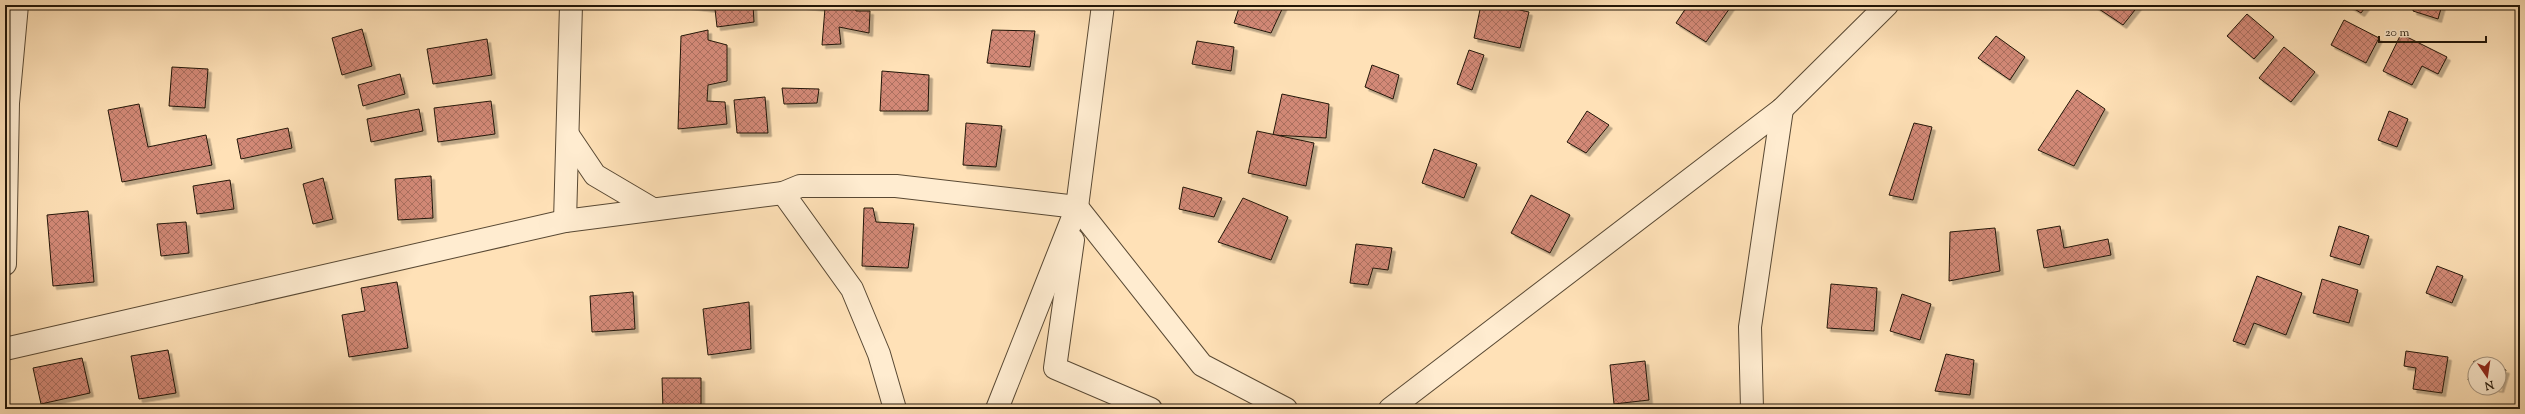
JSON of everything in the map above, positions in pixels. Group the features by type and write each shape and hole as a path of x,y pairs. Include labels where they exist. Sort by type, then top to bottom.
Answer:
{"street":[{"path":"5,264 6,103 17,5"},
{"path":"565,221 570,5"},
{"path":"1103,5 1055,368 1151,409"},
{"path":"1390,409 1782,109 1887,5"},
{"path":"1752,409 1750,327 1782,109"},
{"path":"568,135 595,175 651,208"},
{"path":"5,349 565,221 651,208 783,193 800,186 896,186 1077,207 1202,365 1286,409"},
{"path":"783,193 852,289 879,354 895,409"},
{"path":"997,409 1077,207"}],"building":[{"path":"682,5 715,5 715,9"},
{"path":"753,5 754,22 717,27 715,9"},
{"path":"798,5 854,5 856,11 870,11 869,33 839,27 841,44 822,45 825,8"},
{"path":"1240,5 1284,5 1271,33 1234,23"},
{"path":"1481,5 1497,5 1529,12 1520,48 1474,38"},
{"path":"1688,5 1732,5 1706,42 1676,23"},
{"path":"2093,5 2139,5 2123,25"},
{"path":"2348,5 2367,5 2361,13"},
{"path":"2414,5 2442,5 2438,19 2413,11"},
{"path":"2247,14 2274,37 2254,59 2227,36"},
{"path":"2344,20 2379,38 2366,63 2331,45"},
{"path":"362,29 372,66 342,75 332,38"},
{"path":"708,30 708,40 727,45 727,81 708,85 707,101 725,102 727,124 678,129 681,36"},
{"path":"992,30 1035,31 1030,67 987,63"},
{"path":"2401,34 2447,57 2438,74 2422,66 2412,85 2383,71"},
{"path":"1996,36 2025,57 2010,80 1978,58"},
{"path":"487,39 492,75 433,84 427,49"},
{"path":"1197,41 1234,47 1231,71 1192,64"},
{"path":"2284,47 2315,72 2291,102 2259,78"},
{"path":"1469,50 1484,55 1472,90 1457,84"},
{"path":"1372,65 1399,75 1393,99 1365,87"},
{"path":"172,67 208,69 205,108 169,106"},
{"path":"882,71 929,75 928,111 880,111"},
{"path":"400,74 405,94 363,106 358,85"},
{"path":"782,88 819,89 817,103 784,104"},
{"path":"2077,90 2105,109 2074,166 2038,150"},
{"path":"1282,94 1329,104 1326,138 1273,135"},
{"path":"765,97 768,133 737,133 734,100"},
{"path":"491,101 495,134 438,142 434,108"},
{"path":"139,104 148,147 206,135 212,165 122,182 108,110"},
{"path":"419,109 423,131 371,142 367,119"},
{"path":"1587,111 1609,125 1586,153 1567,142"},
{"path":"2389,111 2408,119 2397,147 2378,140"},
{"path":"966,123 1002,126 996,167 963,165"},
{"path":"1914,123 1932,127 1913,200 1889,195"},
{"path":"288,128 292,148 241,159 237,139"},
{"path":"1257,131 1314,143 1306,186 1248,173"},
{"path":"1434,149 1477,164 1464,198 1422,183"},
{"path":"431,176 433,218 398,220 395,179"},
{"path":"323,178 333,219 313,224 303,184"},
{"path":"230,180 234,209 197,214 193,186"},
{"path":"1183,187 1222,198 1214,217 1179,209"},
{"path":"1531,195 1570,215 1550,253 1511,233"},
{"path":"1243,198 1288,217 1271,260 1218,242"},
{"path":"864,208 873,208 876,222 914,224 908,268 862,266"},
{"path":"88,211 94,282 53,286 47,215"},
{"path":"186,222 189,253 161,256 157,224"},
{"path":"2060,226 2064,248 2108,239 2111,255 2044,268 2037,230"},
{"path":"2339,226 2369,236 2360,265 2330,256"},
{"path":"1995,228 2000,271 1949,281 1950,232"},
{"path":"1356,244 1392,248 1388,270 1373,268 1368,285 1350,283"},
{"path":"2437,266 2463,276 2452,303 2426,293"},
{"path":"2257,276 2302,293 2286,335 2254,323 2245,345 2233,341"},
{"path":"2322,279 2358,290 2349,323 2313,313"},
{"path":"397,282 408,348 349,357 342,315 365,311 361,288"},
{"path":"1831,284 1877,288 1874,331 1827,328"},
{"path":"633,292 635,329 592,332 590,296"},
{"path":"1902,294 1931,304 1920,340 1890,331"},
{"path":"749,302 751,349 708,355 703,309"},
{"path":"168,350 176,393 139,399 131,356"},
{"path":"2406,351 2448,357 2442,393 2413,389 2416,368 2404,366"},
{"path":"1946,354 1974,360 1970,395 1935,391"},
{"path":"82,358 90,393 41,404 33,368"},
{"path":"1645,361 1649,400 1614,404 1610,365"},
{"path":"662,378 701,378 701,409 663,409"},
{"path":"1843,405 1888,407 1888,409 1843,409"},
{"path":"2037,405 2038,409 2020,409"},
{"path":"2066,406 2111,406 2112,409 2066,409"},
{"path":"1983,407 1983,409 1954,409"}]}
